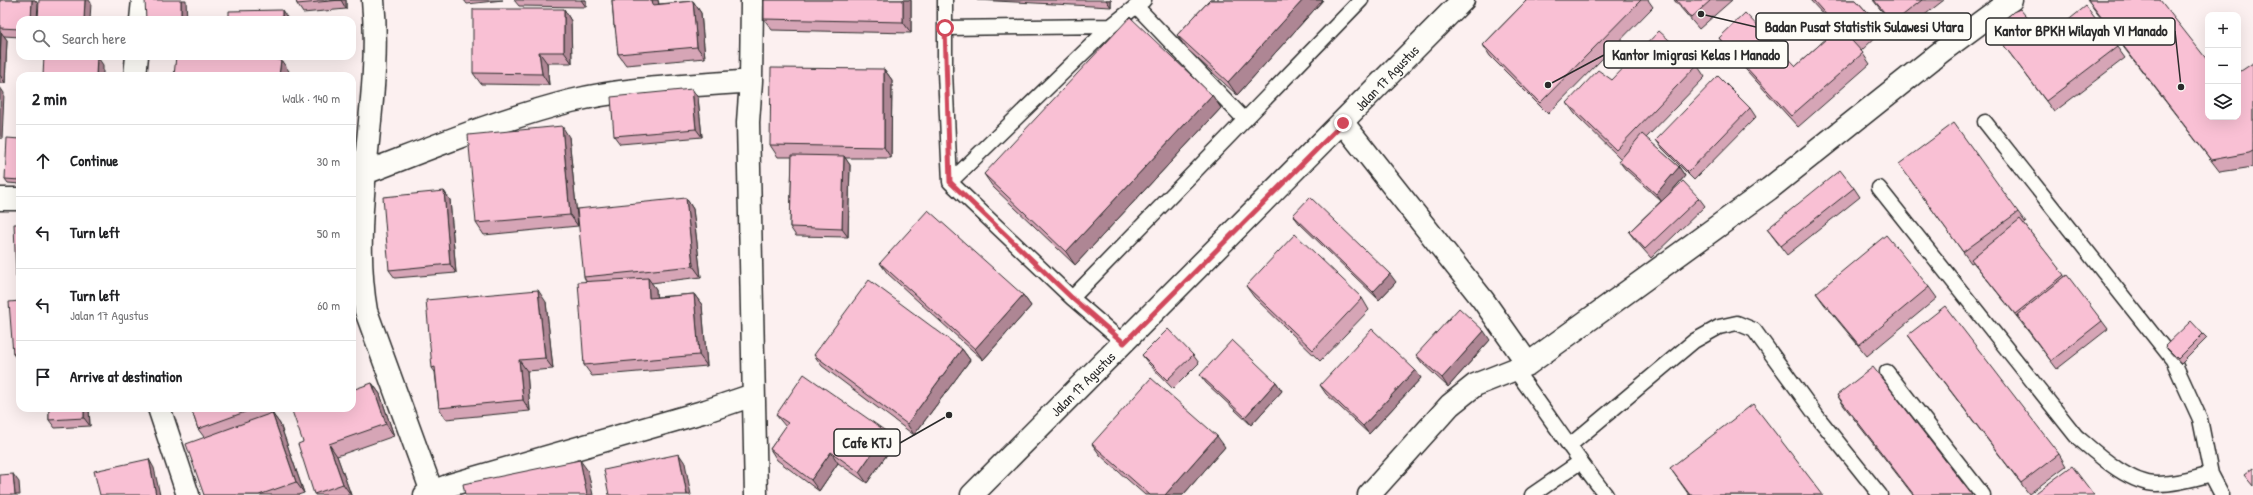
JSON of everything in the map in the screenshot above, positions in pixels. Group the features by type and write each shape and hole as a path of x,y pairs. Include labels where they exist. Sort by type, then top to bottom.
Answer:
{"street":[{"path":"141,16 143,0"},
{"path":"373,0 375,63 360,225 362,285 366,311 440,492 706,411 753,395"},
{"path":"752,0 751,80 748,122 756,495"},
{"name":"Jalan 17 Agustus","path":"972,495 1343,123 1463,0"},
{"path":"1369,495 1450,406 1475,386 1521,367 1769,189 1942,51 2011,0"},
{"path":"135,72 137,60"},
{"path":"365,173 475,130 571,101 614,93 751,80"},
{"path":"1343,123 1483,300 1521,367"},
{"path":"0,199 16,200"},
{"path":"160,412 188,495"}],"lane":[{"path":"945,0 950,182 1072,298 1124,343"},
{"path":"1072,298 1361,0"},
{"path":"950,182 1111,26 1140,4 1245,120"},
{"path":"945,28 1111,26"},
{"path":"1986,122 2173,360 2200,419 2211,474 2222,495"},
{"path":"1878,188 2076,436 2106,462 2129,476 2155,484 2185,481 2211,474"},
{"path":"1569,446 1694,341 1719,328 1737,323 1754,330 1816,415 1880,495"},
{"path":"1521,367 1569,446 1606,495"},
{"path":"1887,372 1983,495"},
{"path":"1532,495 1580,462"}],"building":[{"path":"0,0 32,0 31,16 16,16 16,29 0,28"},
{"path":"39,0 85,0 84,16 38,16"},
{"path":"145,0 181,0 181,16 146,16"},
{"path":"296,0 341,0 297,4"},
{"path":"612,0 652,0 653,5 693,1 697,47 618,54"},
{"path":"764,0 903,0 903,22 764,19"},
{"path":"1210,0 1303,0 1228,82 1177,35"},
{"path":"1527,0 1641,0 1540,103 1483,45"},
{"path":"1676,0 1711,0 1691,18"},
{"path":"1813,0 1856,0 1874,20 1852,41 1863,53 1791,116 1719,38 1745,13 1796,66 1838,28"},
{"path":"1874,0 1922,0 1893,23"},
{"path":"2088,0 2160,0 2205,57 2205,120 2241,120 2241,71 2253,63 2253,151 2211,160"},
{"path":"2086,6 2117,47 2046,101 1993,31 2013,12 2020,9 2045,39"},
{"path":"473,9 564,9 564,52 539,52 542,74 473,73"},
{"path":"282,10 282,16 229,16 229,11"},
{"path":"1130,17 1212,95 1066,252 984,174"},
{"path":"1659,31 1697,65 1616,150 1567,103 1598,70 1612,80"},
{"path":"0,32 1,32 0,59"},
{"path":"44,60 97,60 96,72 43,72"},
{"path":"176,60 281,60 280,72 174,72"},
{"path":"771,68 884,69 884,147 770,145"},
{"path":"1718,76 1750,108 1688,172 1656,140"},
{"path":"692,89 696,129 614,136 611,97"},
{"path":"1954,123 2018,212 1963,252 1899,164"},
{"path":"562,126 570,215 476,223 468,135"},
{"path":"1642,134 1679,167 1656,194 1619,161"},
{"path":"7,138 16,139 16,180 5,179"},
{"path":"792,155 844,156 842,229 790,227"},
{"path":"1840,170 1854,188 1781,246 1767,229"},
{"path":"1683,181 1699,198 1645,249 1629,232"},
{"path":"444,191 450,264 389,270 383,197"},
{"path":"1310,197 1390,274 1373,292 1293,215"},
{"path":"686,198 693,266 584,277 577,209"},
{"path":"928,210 1023,295 975,349 880,263"},
{"path":"2020,219 2064,275 2015,314 1971,259"},
{"path":"14,224 16,224 16,277"},
{"path":"1295,234 1362,298 1313,350 1246,286"},
{"path":"1886,235 1929,287 1859,345 1816,293"},
{"path":"2067,275 2102,321 2051,361 2017,315"},
{"path":"648,278 649,298 694,294 699,355 584,365 578,282"},
{"path":"869,280 962,349 907,424 814,355"},
{"path":"538,290 545,358 519,360 523,400 439,408 435,367 432,368 426,300"},
{"path":"16,301 16,354 13,354 9,302"},
{"path":"1945,306 2059,454 2021,483 1908,335"},
{"path":"1459,308 1484,331 1442,378 1416,355"},
{"path":"2191,321 2203,334 2178,359 2165,346"},
{"path":"1168,329 1193,355 1167,380 1142,355"},
{"path":"1372,329 1415,370 1363,426 1320,385"},
{"path":"1232,340 1276,382 1245,417 1200,375"},
{"path":"1873,367 1972,495 1914,495 1837,395"},
{"path":"804,374 887,432 859,472 831,452 811,480 770,449 788,423 776,415"},
{"path":"1151,378 1217,436 1165,495 1150,495 1092,444"},
{"path":"372,383 386,424 329,444 343,484 314,494 298,444 303,442 292,412 356,412 356,389"},
{"path":"1753,404 1823,495 1690,495 1670,468"},
{"path":"49,412 84,412 84,418 49,420"},
{"path":"192,412 245,412 198,429"},
{"path":"272,413 296,482 259,495 204,495 186,444"},
{"path":"679,454 687,495 609,495 604,470"},
{"path":"149,459 156,495 100,495 94,471"},
{"path":"580,460 587,495 465,495 463,484"},
{"path":"2072,466 2094,495 2033,495"},
{"path":"2253,468 2253,486 2244,475"},
{"path":"13,474 15,495 0,495 0,475"}],"place":[{"name":"Badan Pusat Statistik Sulawesi Utara","path":"1701,14"},
{"name":"Kantor Imigrasi Kelas I Manado","path":"1548,85"},
{"name":"Kantor BPKH Wilayah VI Manado","path":"2181,87"},
{"name":"Cafe KTJ","path":"949,415"}],"route":[{"path":"945,28 945,72 950,182 1072,298 1124,343 1343,123"}]}
